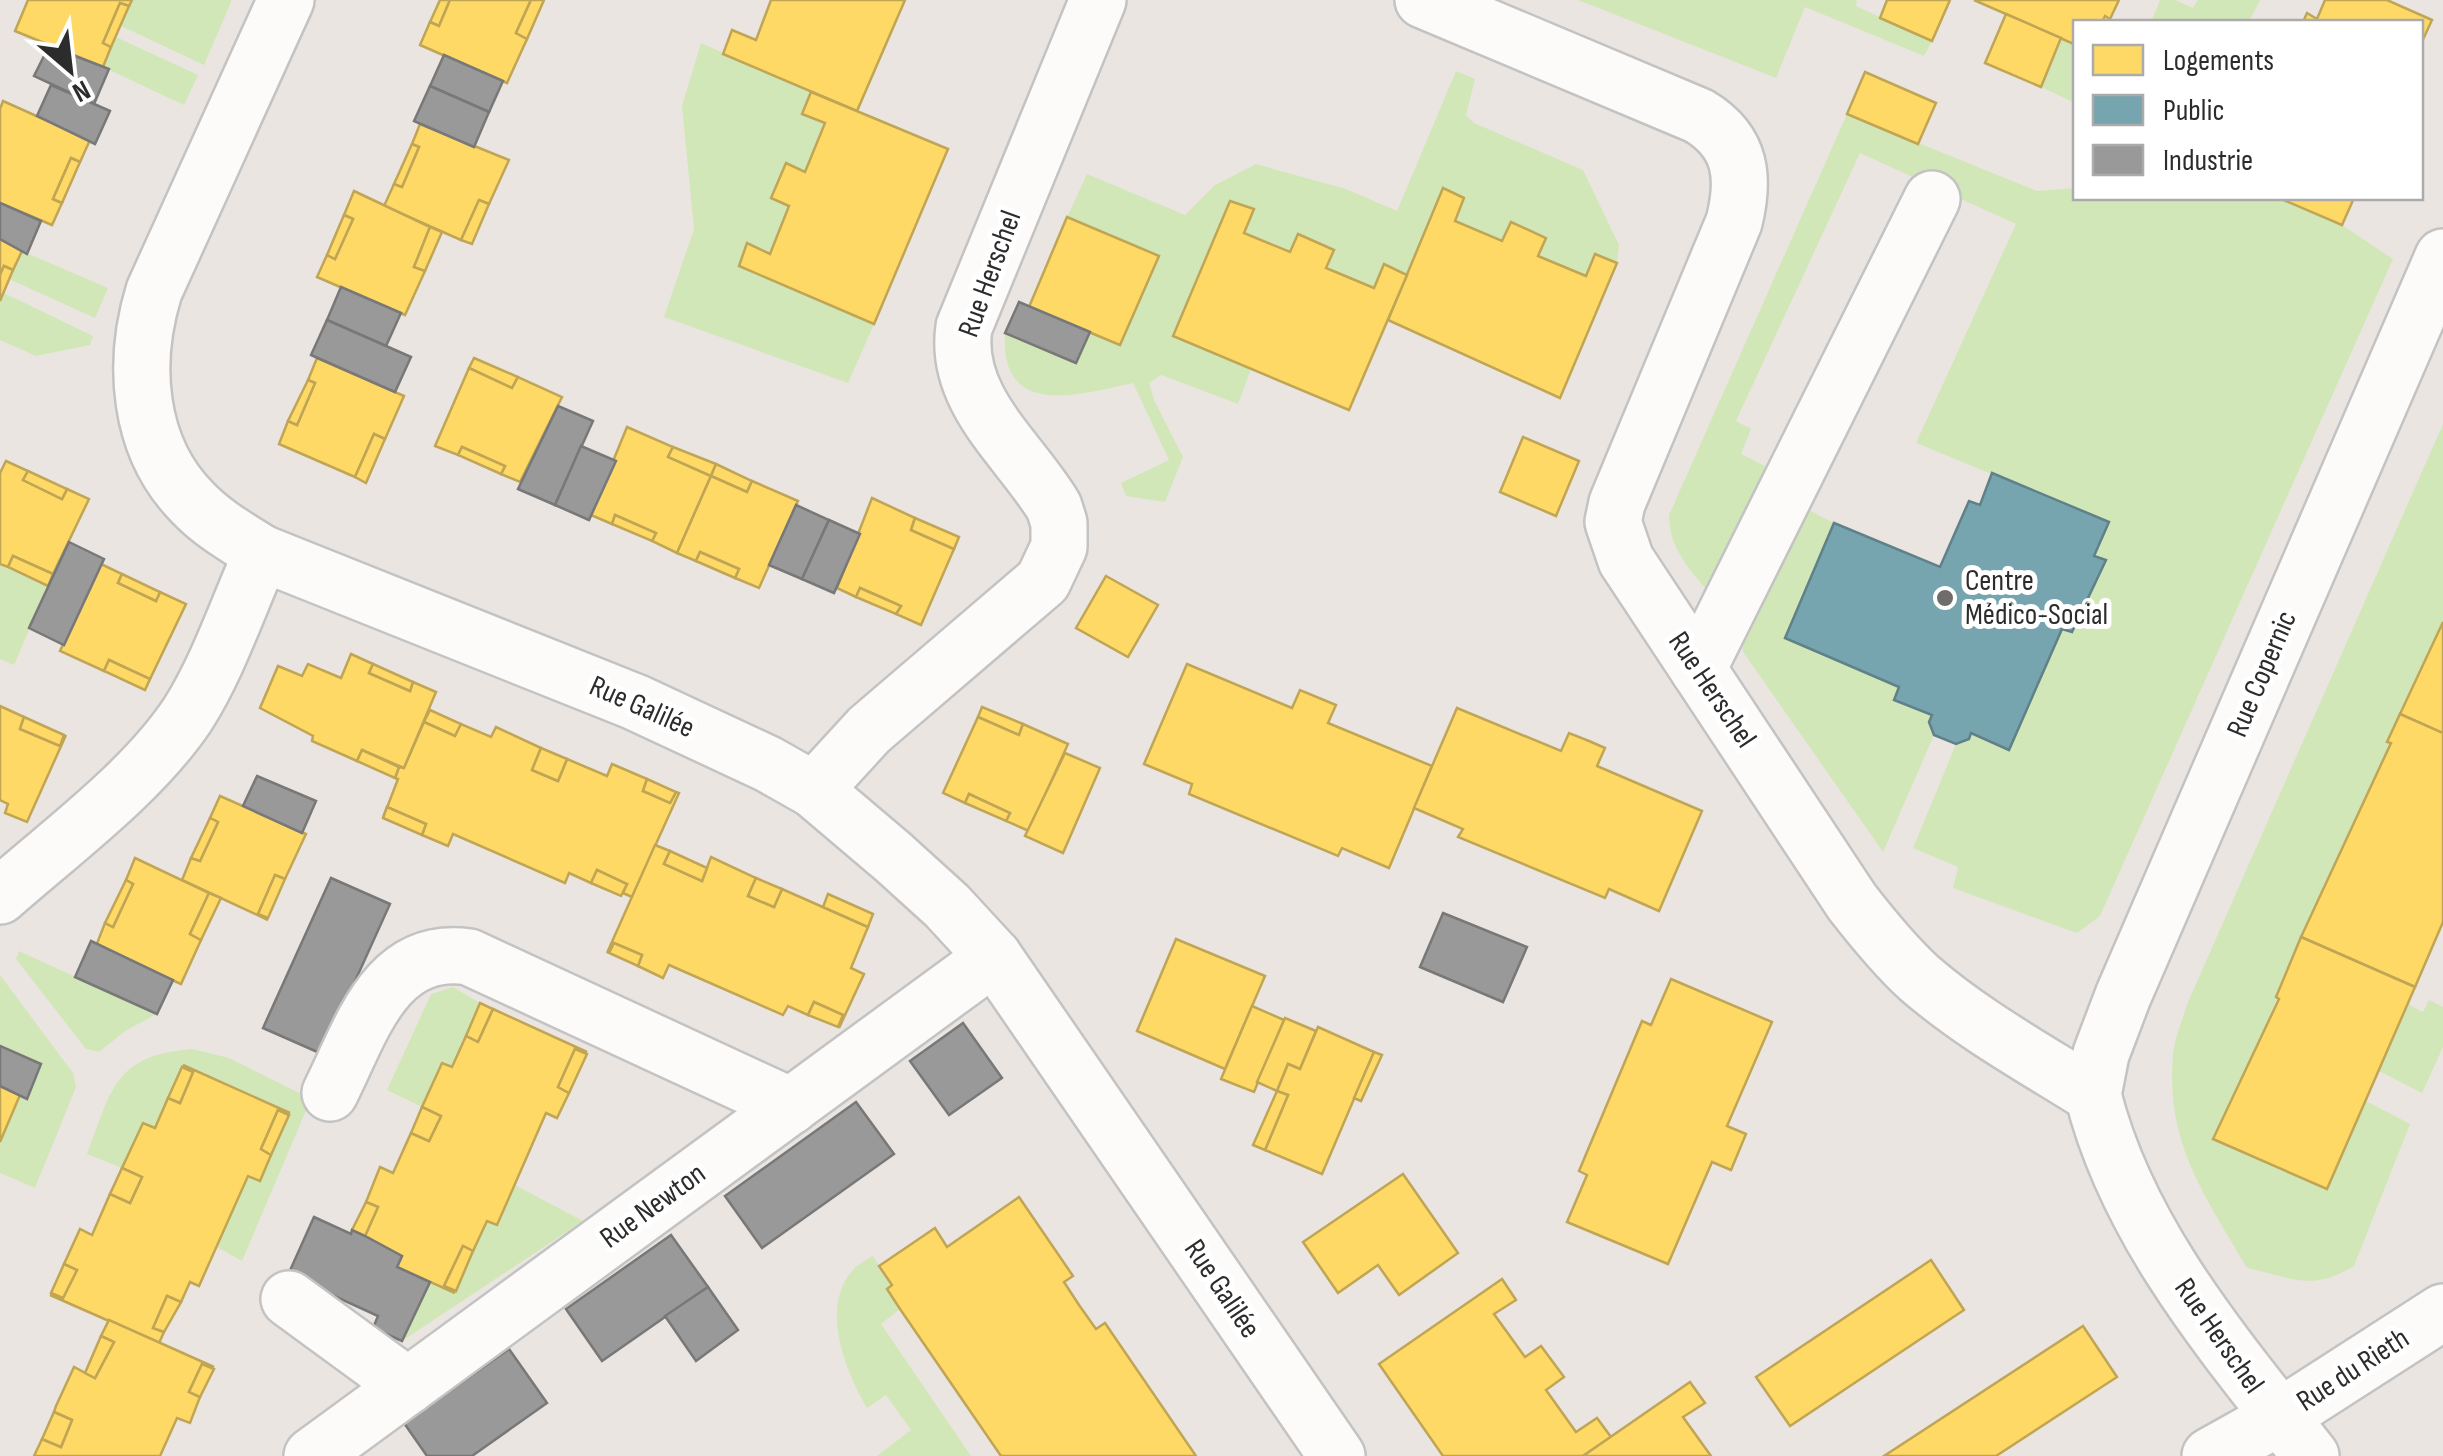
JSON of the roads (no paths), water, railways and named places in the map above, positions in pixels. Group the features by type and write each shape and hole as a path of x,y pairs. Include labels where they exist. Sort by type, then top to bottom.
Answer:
{"street":[{"name":"Rue Galilée","path":"286,0 154,291 143,326 142,393 150,431 165,465 191,501 224,530 262,553 635,702 768,764 814,790 947,906 994,957 1337,1456"},
{"name":"Rue Herschel","path":"814,790 869,730 1029,596 1052,566 1059,547 1059,523 1054,508 984,412 964,364 962,342 964,327 1098,0"},
{"name":"Rue Herschel","path":"1422,0 1699,116 1713,125 1735,155 1741,174 1741,194 1734,222 1617,503 1614,522 1626,560 1852,902 1887,946 1956,1006 2093,1095 2103,1134 2129,1196 2206,1321 2294,1437"},
{"path":"1698,668 1932,199"},
{"name":"Rue Copernic","path":"2093,1095 2101,1054 2123,996 2443,257"},
{"path":"0,896 162,749 189,712 208,675 262,553"},
{"path":"330,1092 380,996 400,972 421,960 444,954 469,957 791,1106"},
{"name":"Rue Newton","path":"312,1456 994,957"},
{"path":"289,1300 408,1386"},
{"name":"Rue du Rieth","path":"2210,1456 2294,1437 2443,1312"}],"place":[{"name":"Centre Médico-Social","path":"1945,598"}]}
